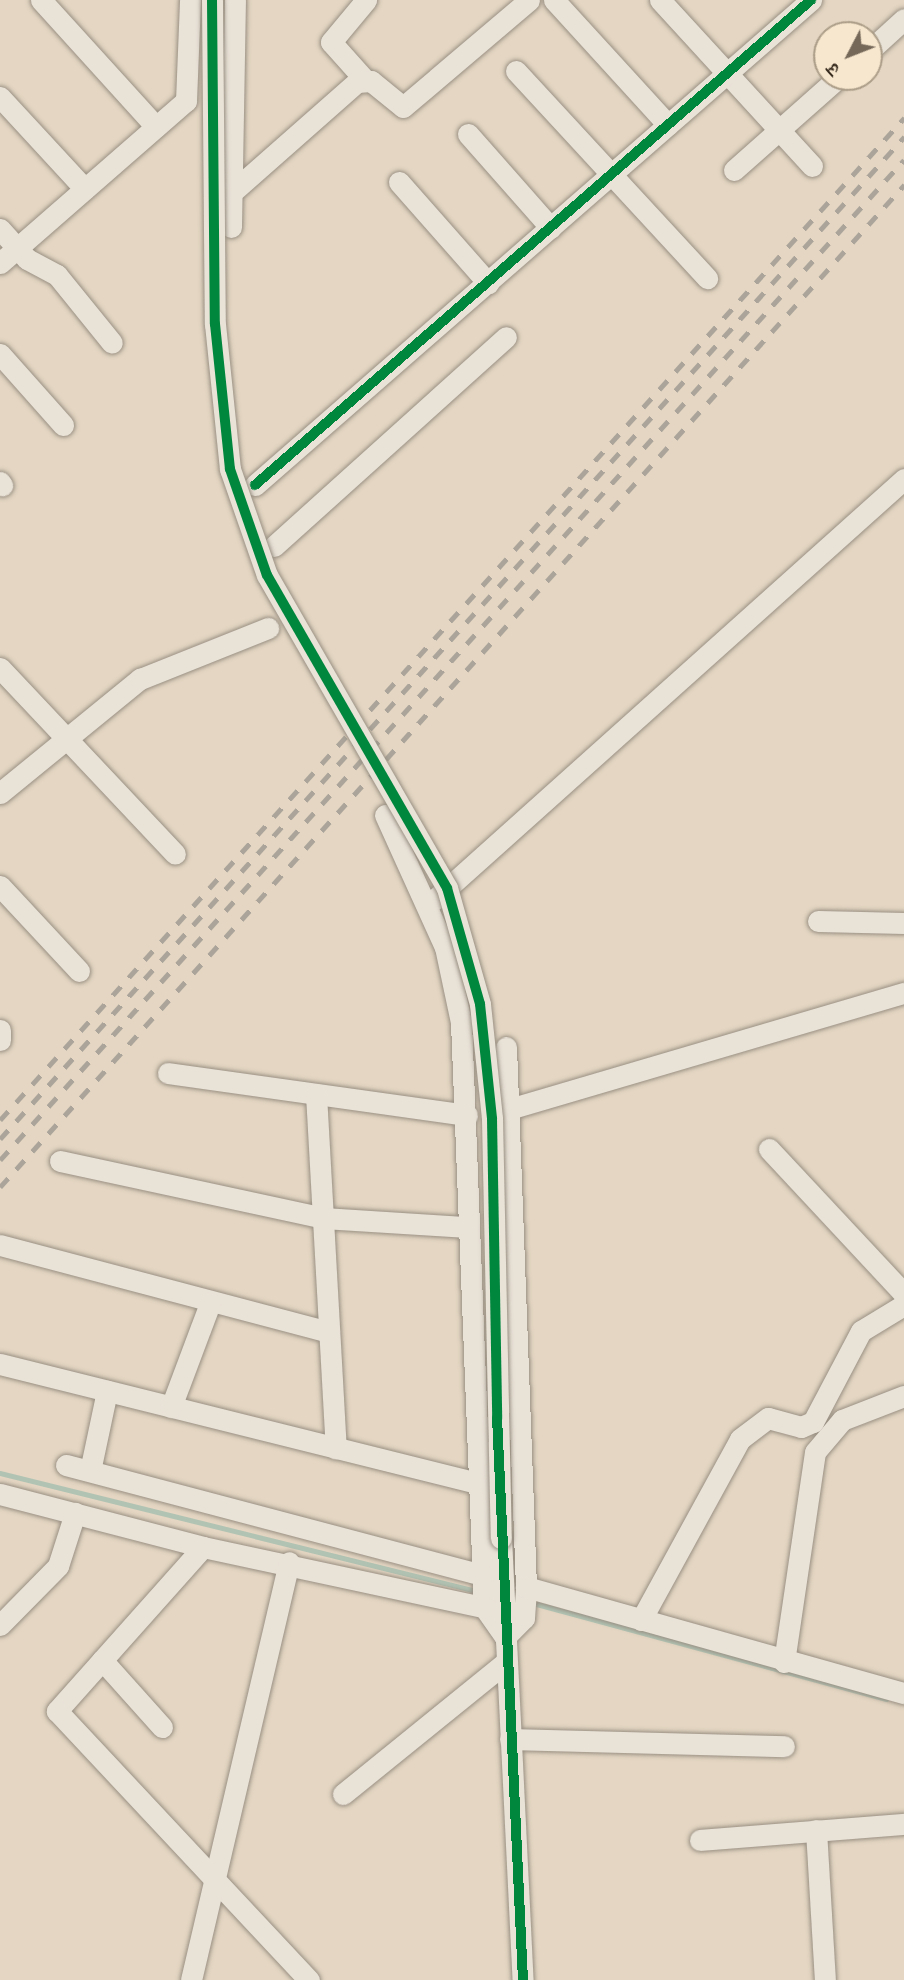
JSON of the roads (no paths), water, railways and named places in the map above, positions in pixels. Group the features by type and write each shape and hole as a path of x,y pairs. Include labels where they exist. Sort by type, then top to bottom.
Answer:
{"street":[{"path":"41,0 156,127"},
{"path":"0,263 186,101 190,0"},
{"path":"212,0 215,324 230,469 267,575 447,888 480,1004 492,1119 501,1538 523,1980"},
{"path":"231,227 235,0"},
{"path":"366,0 331,42 365,80 404,107 529,0"},
{"path":"554,0 668,125"},
{"path":"660,0 812,166"},
{"path":"255,485 726,75 797,4"},
{"path":"883,38 904,19"},
{"path":"516,71 614,173 707,278"},
{"path":"231,193 365,80"},
{"path":"734,170 823,91"},
{"path":"0,97 85,189"},
{"path":"468,134 551,228"},
{"path":"399,182 488,283"},
{"path":"0,229 17,248 57,275 112,343"},
{"path":"274,546 506,337"},
{"path":"0,354 63,425"},
{"path":"429,905 904,479"},
{"path":"0,793 64,738 140,679 268,628"},
{"path":"0,668 175,854"},
{"path":"385,815 429,905 461,1022 467,1115 468,1227 483,1592 505,1637"},
{"path":"0,886 79,971"},
{"path":"818,921 904,923"},
{"path":"509,1109 904,993"},
{"path":"0,1030 0,1040"},
{"path":"505,1637 525,1596 506,1047"},
{"path":"168,1073 467,1115"},
{"path":"316,1094 335,1448"},
{"path":"769,1149 904,1294"},
{"path":"60,1161 323,1218 468,1227"},
{"path":"0,1245 210,1303 329,1332"},
{"path":"171,1406 210,1303"},
{"path":"641,1620 740,1439 768,1418 801,1427 813,1422 861,1331 904,1305"},
{"path":"0,1364 478,1483"},
{"path":"90,1471 107,1391"},
{"path":"784,1662 815,1452 842,1420 904,1396"},
{"path":"66,1465 483,1592"},
{"path":"0,1494 203,1546 483,1592"},
{"path":"0,1625 58,1566 75,1513"},
{"path":"203,1546 57,1711 213,1882 309,1980"},
{"path":"191,1980 289,1562"},
{"path":"525,1596 641,1620 784,1662 904,1693"},
{"path":"102,1660 162,1727"},
{"path":"343,1794 506,1662"},
{"path":"510,1739 784,1746"},
{"path":"700,1840 904,1824"},
{"path":"816,1830 825,1980"}],"waterway":[{"path":"0,1473 478,1591"},
{"path":"533,1603 886,1699"}],"railway":[{"path":"0,1120 904,118"},
{"path":"0,1139 904,137"},
{"path":"0,1160 904,160"},
{"path":"0,1187 904,185"}]}
